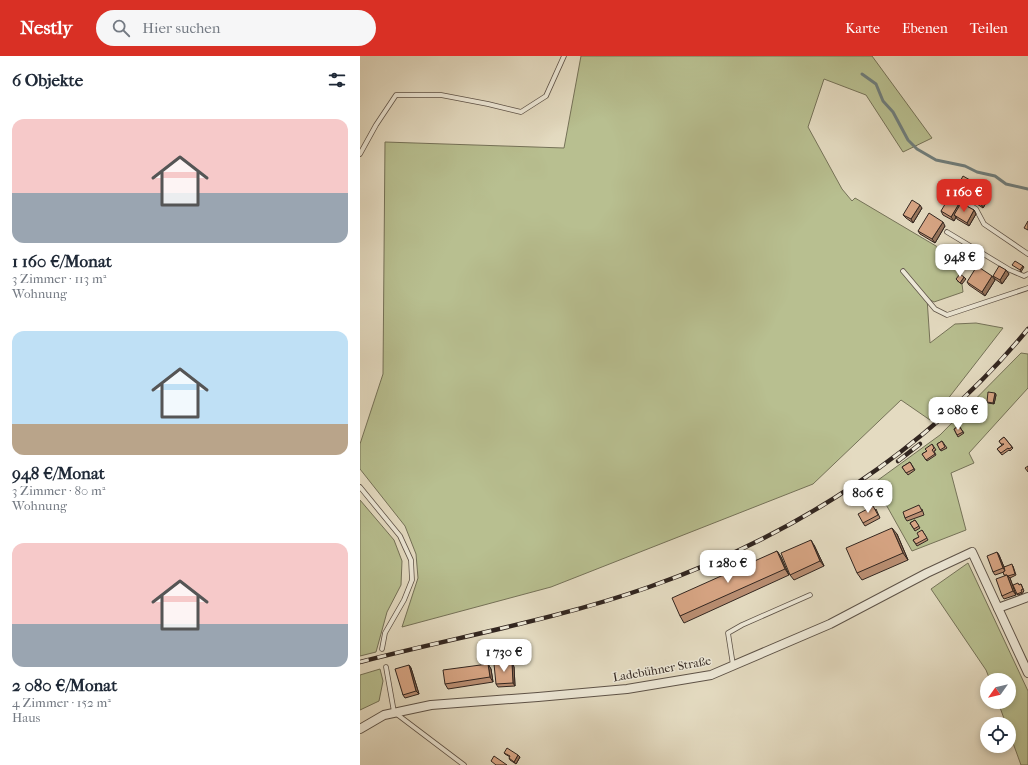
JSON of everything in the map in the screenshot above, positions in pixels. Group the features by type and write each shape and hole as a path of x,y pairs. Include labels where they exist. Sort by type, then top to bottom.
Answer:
{"street":[{"name":"Ladebühner Straße","path":"360,729 384,714 430,705 627,689 711,675 830,624 927,573 972,552 998,608"},
{"path":"1028,597 998,608 1028,673"}],"lane":[{"path":"360,154 376,125 396,95 441,95 521,112 546,96 564,56"},
{"path":"958,197 976,209 984,224 1028,254"},
{"path":"947,232 1010,270 1024,276 1028,274"},
{"path":"903,271 935,309 947,316 1028,288"},
{"path":"360,487 400,536 411,560 412,580 404,600 385,633 382,648"},
{"path":"733,665 728,633 742,625 810,595"},
{"path":"386,667 394,712 464,765"}],"green space":[{"path":"581,56 872,56 932,138 903,152 866,95 824,79 808,127 842,189 852,201 855,198 963,262 956,271 961,275 957,281 962,284 963,292 934,302 927,298 930,343 955,324 976,323 1003,328 933,418 930,420 901,400 813,484 551,587 402,627 418,578 416,554 405,526 360,469 360,444 383,374 385,142 564,148"},
{"path":"1021,353 1028,354 1028,388 969,453 974,463 951,473 966,530 912,551 874,483 940,435"},
{"path":"360,500 394,540 402,561 401,585 387,612 376,652 360,656"},
{"path":"968,563 1028,691 1028,765 1021,765 1016,751 1016,717 1003,717 1001,709 1016,709 1016,673 987,673 931,589"},
{"path":"380,669 383,681 379,701 360,710 360,675"}],"building":[{"path":"963,176 970,180 964,191 957,187"},
{"path":"972,185 987,195 981,204 966,195"},
{"path":"950,196 960,202 951,217 941,211"},
{"path":"912,200 920,205 911,219 903,215"},
{"path":"961,203 974,210 967,223 954,215"},
{"path":"929,213 943,222 932,239 918,231"},
{"path":"1028,221 1028,230 1024,228"},
{"path":"1015,261 1023,266 1020,270 1012,265"},
{"path":"977,266 992,276 982,292 967,282"},
{"path":"999,266 1006,270 1000,280 993,276"},
{"path":"960,274 964,277 960,283 956,279"},
{"path":"988,392 995,393 993,403 987,402"},
{"path":"959,426 963,432 957,435 954,429"},
{"path":"1004,437 1012,447 1001,453 997,449 1004,444 1001,444 999,441"},
{"path":"942,441 945,447 940,450 937,444"},
{"path":"932,444 934,448 932,450 935,454 926,460 922,454 927,451 925,449"},
{"path":"910,462 914,469 906,473 902,467"},
{"path":"919,505 922,511 905,518 903,512"},
{"path":"873,506 878,515 863,523 858,514"},
{"path":"915,520 919,526 914,529 910,523"},
{"path":"892,528 903,553 857,573 846,548"},
{"path":"922,530 927,538 916,544 913,540 919,537 917,533"},
{"path":"811,540 820,561 790,575 781,553"},
{"path":"777,551 785,569 680,616 672,598"},
{"path":"997,552 1003,568 993,572 987,556"},
{"path":"1012,564 1015,574 1008,576 1004,575 1004,567"},
{"path":"1007,575 1013,591 1002,596 996,579"},
{"path":"1018,583 1019,585 1021,584 1023,589 1021,590 1022,592 1017,594 1013,585"},
{"path":"512,663 513,683 496,684 494,664"},
{"path":"488,664 490,677 445,684 443,670"},
{"path":"409,665 416,691 403,695 395,669"},
{"path":"507,748 518,755 514,762 509,758 510,756 504,753"},
{"path":"494,756 507,765 496,765 491,761"}],"waterway":[{"path":"862,74 876,84 883,101 893,112 908,140 917,149 936,160 965,166 977,172 995,176 1006,184 1028,189"}],"railway":[{"path":"360,662 542,619 614,599 703,566 756,542 807,515 856,484 903,450 948,413 989,372 1028,329"},
{"path":"898,461 920,444"}]}
